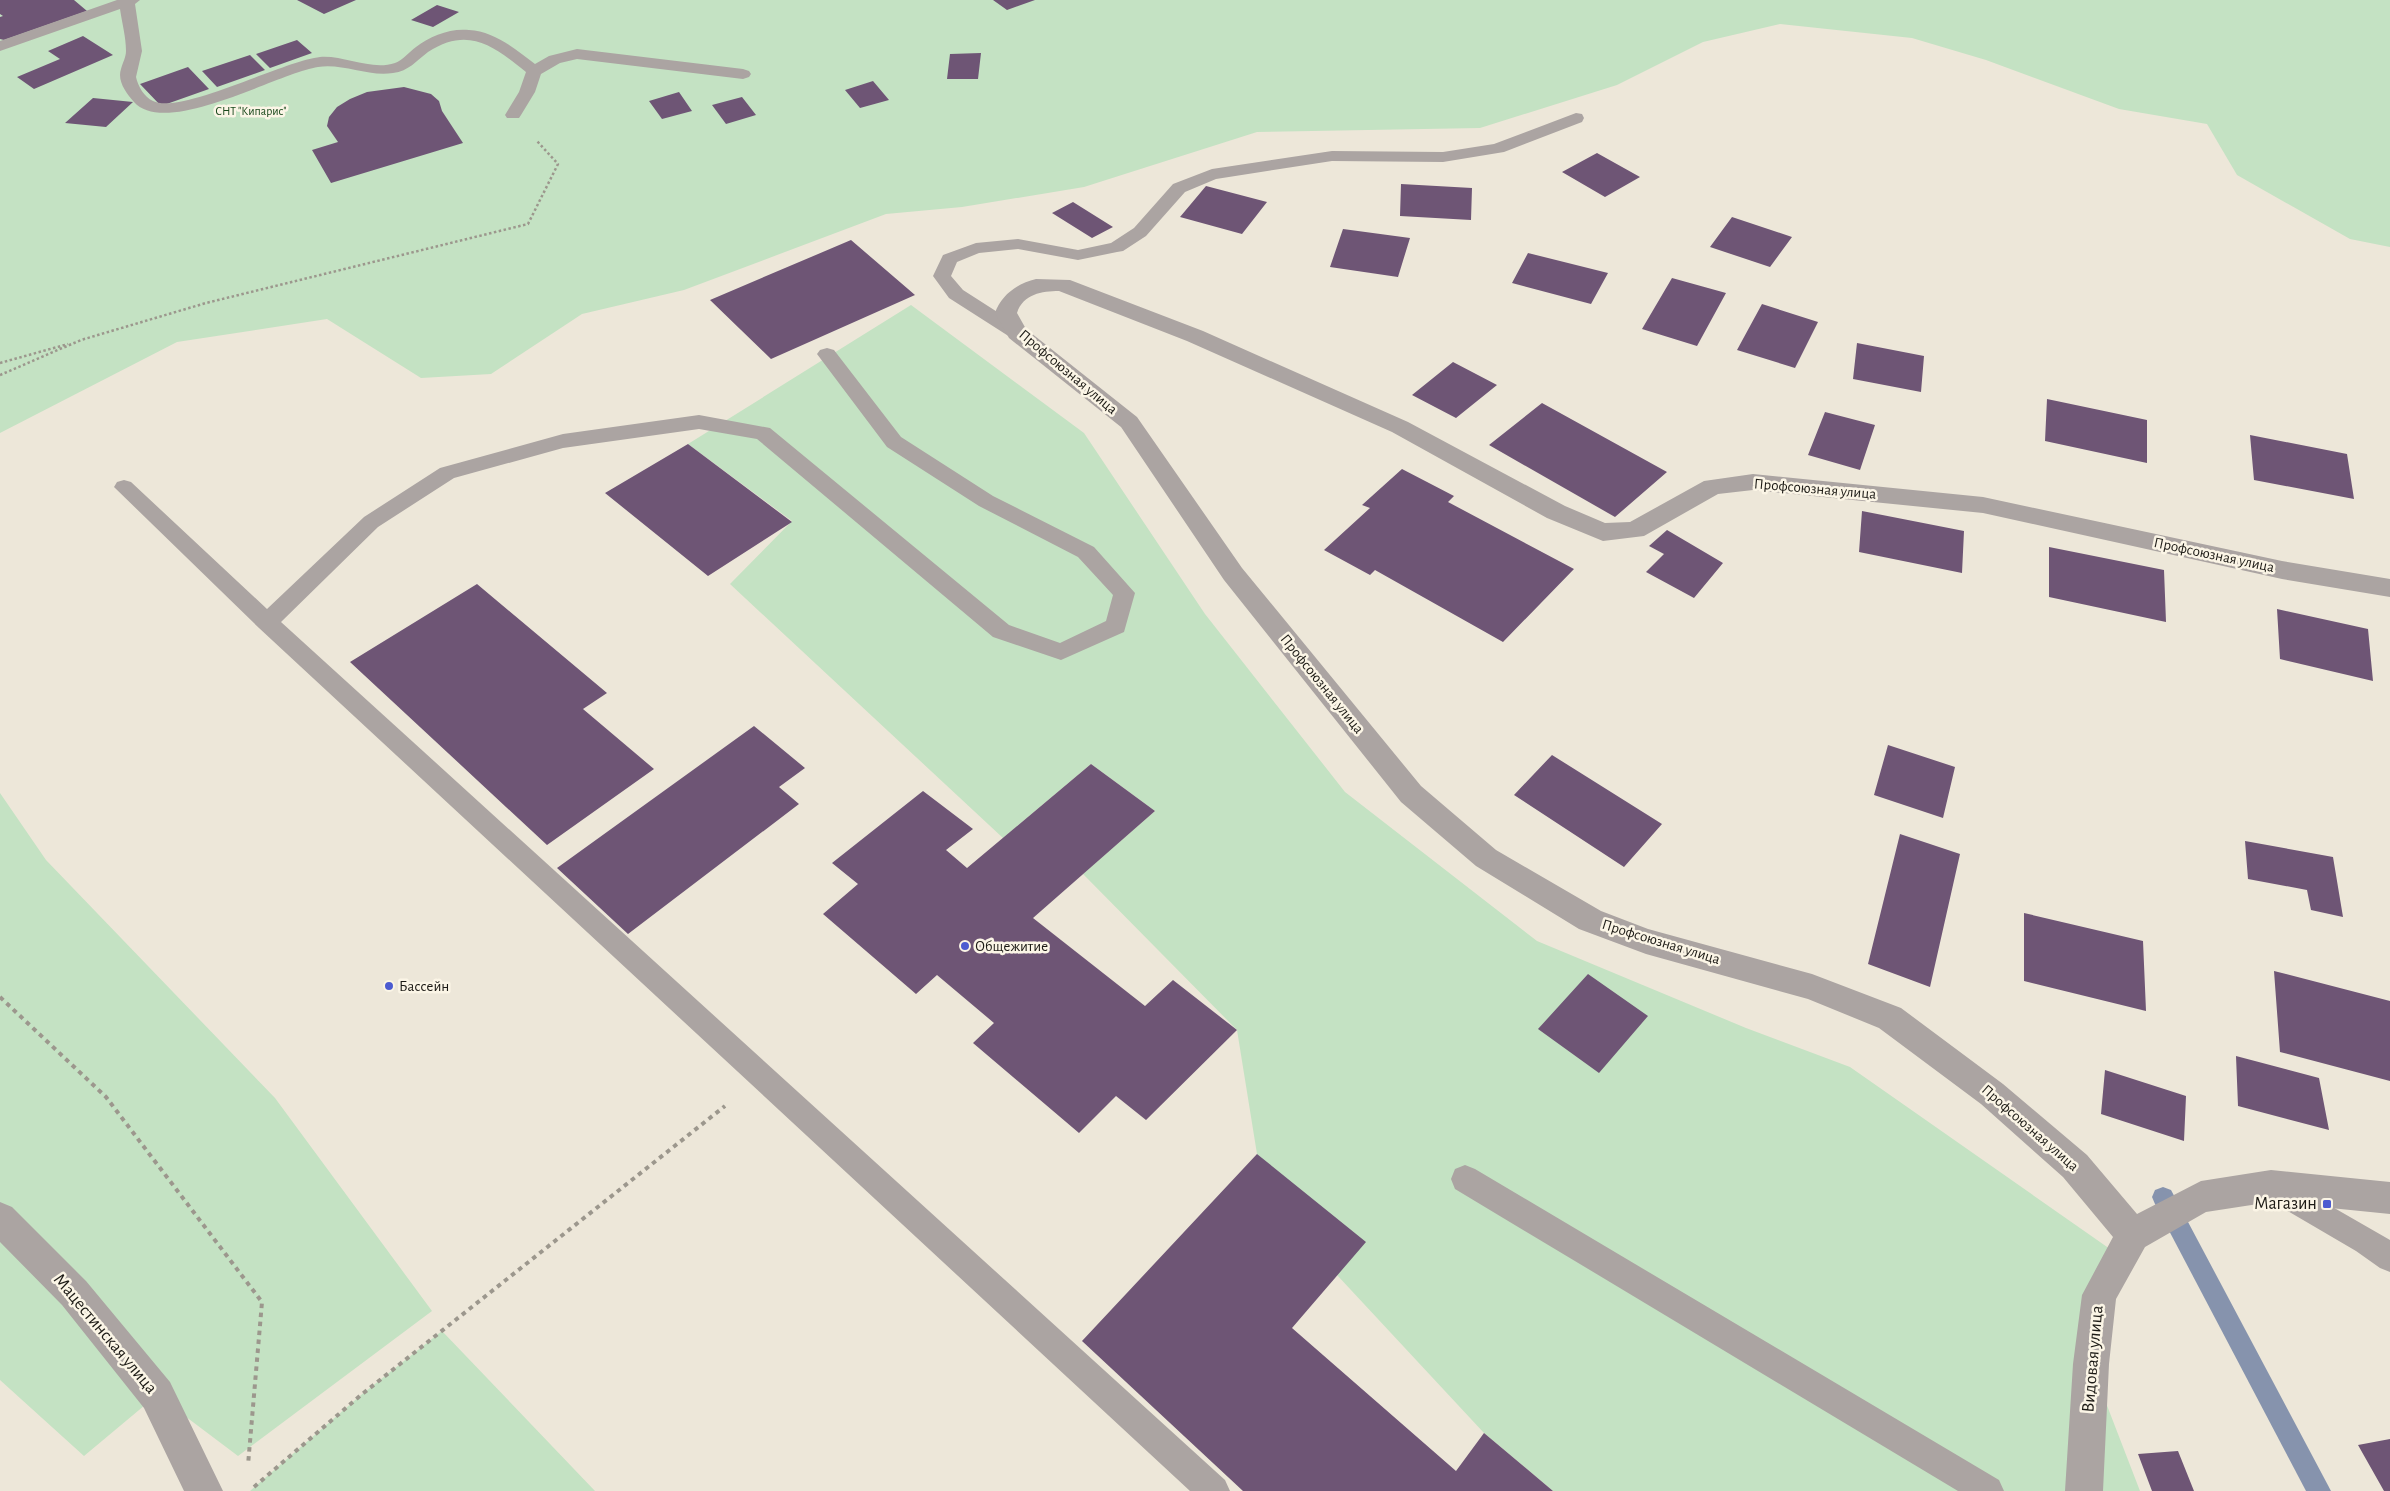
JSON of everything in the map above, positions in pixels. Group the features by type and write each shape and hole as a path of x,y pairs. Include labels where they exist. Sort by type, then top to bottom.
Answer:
{"street":[{"name":"Профсоюзная улица","path":"2133,1235 2075,1166 1992,1094 1890,1018 1812,987 1646,940 1590,920 1486,858 1411,794 1233,574 1129,422 1017,333 1006,313 1008,304 1020,294 1036,285 1062,285 1195,336 1400,427 1556,512 1602,532 1635,530 1713,487 1753,482 1983,505 2282,570 2390,588"},
{"path":"2133,1235 2201,1197 2271,1186 2390,1198"},
{"name":"Мацестинская улица","path":"0,1218 74,1293 157,1395 204,1491"},
{"name":"Видовая улица","path":"2084,1491 2091,1364 2099,1295 2133,1235"}],"lane":[{"path":"0,46 129,2 134,54 128,77 133,89 147,106 165,109 197,104 308,64 338,61 377,69 396,68 413,59 423,49 446,38 468,34 484,36 507,50 534,71"},
{"path":"513,115 527,92 534,71 555,59 577,54 743,74"},
{"path":"1017,333 956,294 942,276 949,259 976,248 1018,244 1078,255 1117,247 1140,232 1178,188 1212,174 1332,156 1443,157 1498,148 1576,118"},
{"path":"267,622 370,522 447,474 563,442 699,422 763,433 852,505 1001,631 1061,652 1116,626 1124,593 1086,552 986,501 894,442 827,354"},
{"path":"124,487 267,622 1214,1491"},
{"path":"1465,1178 1988,1491"},
{"path":"2271,1186 2366,1241 2390,1258"}],"path":[{"path":"0,363 206,303 528,224 558,164"},
{"path":"0,375 81,340"},
{"path":"0,996 106,1097 262,1302 247,1471"},
{"path":"250,1491 369,1389 727,1104"}],"green space":[{"name":"СНТ \"Кипарис\"","path":"0,0 2390,0 2390,247 2350,239 2237,175 2207,124 2119,109 1986,60 1912,38 1780,24 1703,42 1617,85 1480,128 1257,132 1084,187 962,207 886,214 684,290 582,314 491,374 421,378 327,319 177,342 0,433"},
{"path":"911,305 1084,433 1205,614 1345,792 1537,941 1746,1028 1850,1067 2120,1256 2091,1364 2140,1491 1553,1491 1484,1433 1337,1275 1257,1154 1237,1030 1083,874 1155,811 1091,764 1003,838 730,584 792,521 688,444"},
{"path":"0,793 46,860 275,1098 432,1311 238,1456 157,1395 84,1456 0,1380"},
{"path":"442,1331 595,1491 250,1491 361,1395"}],"building":[{"path":"0,0 74,0 87,11 4,40 0,39 0,17 3,16 0,14"},
{"path":"297,0 356,0 324,14"},
{"path":"993,0 1035,0 1007,10"},
{"path":"437,5 459,12 433,27 411,20"},
{"path":"83,36 113,55 34,89 17,77 60,59 48,51"},
{"path":"297,40 312,53 270,68 256,54"},
{"path":"981,53 978,79 947,79 950,54"},
{"path":"250,55 265,70 217,87 202,71"},
{"path":"188,67 209,89 161,106 140,84"},
{"path":"873,81 889,100 860,108 845,90"},
{"path":"404,87 431,94 439,101 442,111 463,143 331,183 312,150 338,142 327,126 329,117 337,107 367,92"},
{"path":"679,92 692,111 662,119 649,101"},
{"path":"742,97 756,115 726,124 712,105"},
{"path":"93,98 133,102 106,127 65,123"},
{"path":"1597,153 1640,177 1605,197 1562,172"},
{"path":"1401,184 1472,188 1471,220 1400,216"},
{"path":"1206,186 1267,202 1242,234 1180,217"},
{"path":"1073,202 1113,227 1092,238 1052,213"},
{"path":"1732,217 1792,237 1770,267 1710,247"},
{"path":"1343,229 1410,238 1398,277 1330,267"},
{"path":"851,240 915,295 771,359 710,300"},
{"path":"1528,253 1608,273 1591,304 1512,283"},
{"path":"1672,278 1726,293 1697,346 1642,329"},
{"path":"1762,304 1818,322 1795,368 1737,350"},
{"path":"1857,343 1924,356 1921,392 1853,379"},
{"path":"1453,362 1497,385 1456,418 1412,395"},
{"path":"2047,399 2147,420 2147,463 2045,441"},
{"path":"1542,403 1667,472 1615,517 1489,445"},
{"path":"1825,412 1875,425 1860,470 1808,455"},
{"path":"2250,435 2347,454 2354,499 2254,480"},
{"path":"688,444 792,522 708,576 605,493"},
{"path":"1402,469 1454,496 1448,502 1574,569 1503,642 1375,570 1370,575 1324,550 1370,508 1362,505"},
{"path":"1862,511 1964,531 1962,573 1859,552"},
{"path":"1667,530 1723,563 1694,598 1646,572 1664,554 1649,546"},
{"path":"2049,547 2164,570 2166,622 2049,597"},
{"path":"477,584 607,693 583,709 654,769 547,845 350,662"},
{"path":"2277,609 2368,629 2373,681 2280,659"},
{"path":"754,726 805,768 779,787 799,804 628,934 557,868"},
{"path":"1888,745 1955,767 1943,818 1874,795"},
{"path":"1552,755 1662,824 1624,867 1514,795"},
{"name":"Общежитие","path":"1091,764 1155,811 1033,918 1145,1006 1173,980 1237,1030 1146,1120 1116,1096 1079,1133 973,1043 994,1023 937,975 916,994 823,914 858,884 832,863 923,791 973,829 946,850 967,868"},
{"path":"1900,834 1960,854 1930,987 1868,964"},
{"path":"2245,841 2333,857 2343,917 2311,910 2307,890 2248,879"},
{"path":"2024,913 2143,941 2146,1011 2024,981"},
{"path":"2274,971 2390,1001 2390,1081 2280,1052"},
{"path":"1588,974 1648,1016 1599,1073 1538,1029"},
{"path":"2236,1056 2319,1078 2329,1130 2238,1106"},
{"path":"2105,1070 2186,1096 2184,1141 2101,1114"},
{"path":"1257,1154 1366,1242 1292,1328 1456,1471 1484,1433 1553,1491 1243,1491 1082,1341"},
{"path":"2390,1439 2390,1491 2384,1491 2358,1445"},
{"path":"2178,1451 2194,1491 2152,1491 2138,1454"}],"waterway":[{"path":"2163,1197 2319,1491"}],"place":[{"name":"Общежитие","path":"965,946"},
{"name":"Бассейн","path":"389,986"},
{"name":"Магазин","path":"2327,1204"}]}
